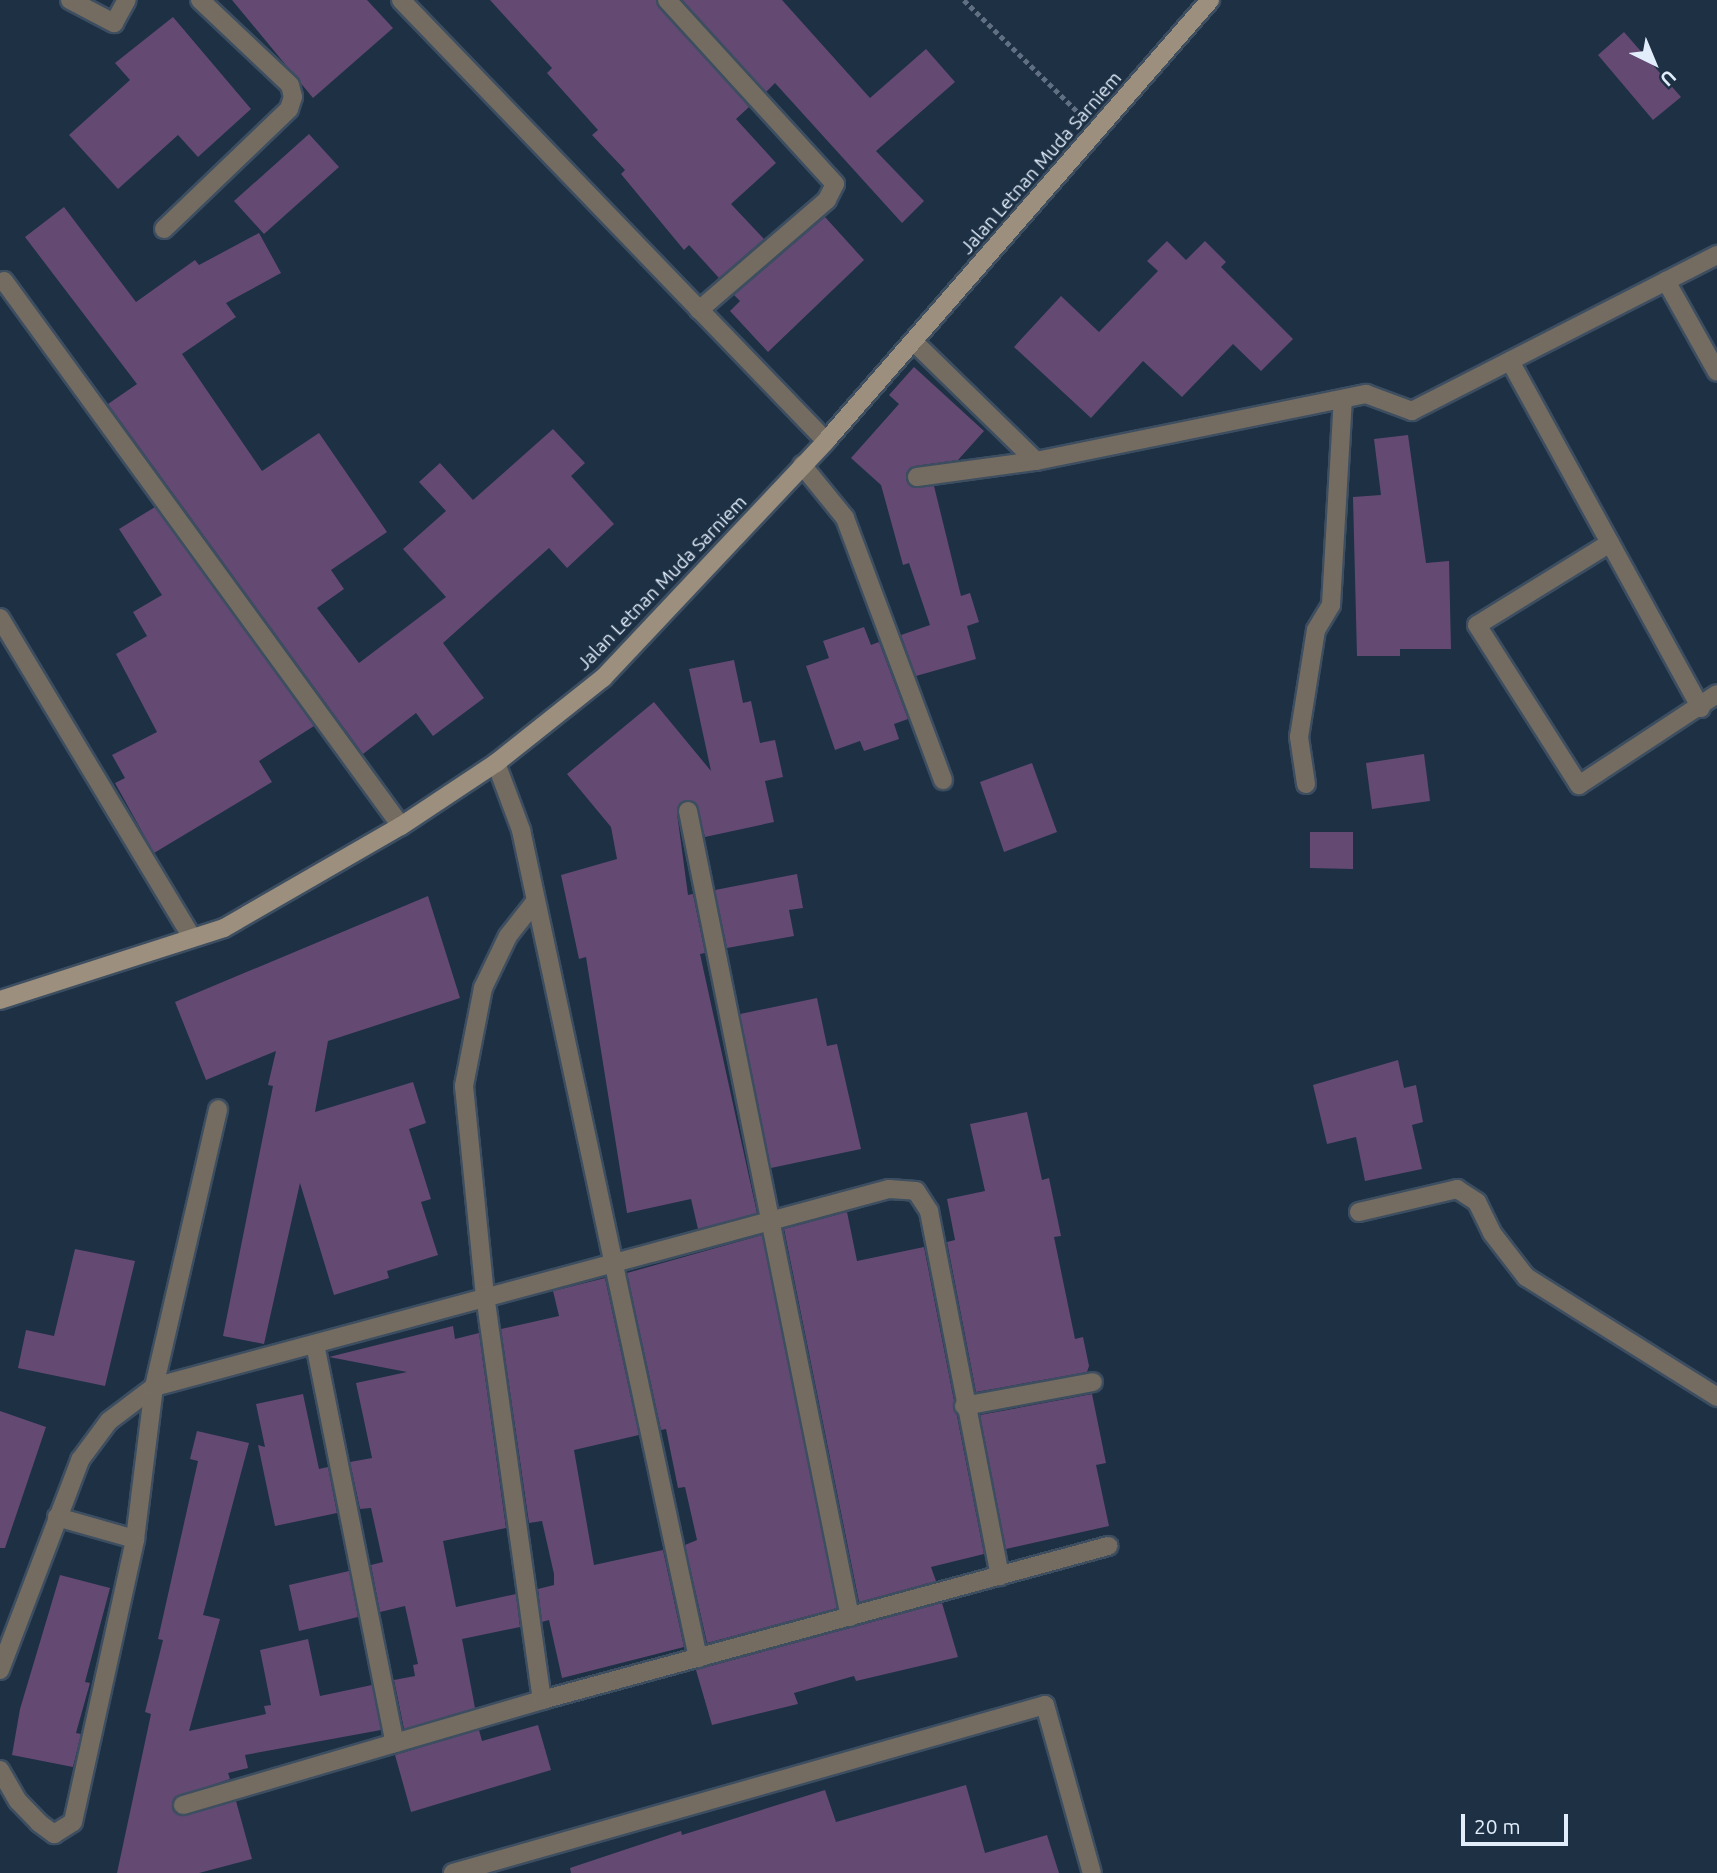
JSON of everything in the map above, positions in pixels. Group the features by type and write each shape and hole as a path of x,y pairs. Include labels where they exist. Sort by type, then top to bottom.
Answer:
{"main road":[{"name":"Jalan Letnan Muda Sarniem","path":"0,1000 224,928 401,826 496,763 603,678 826,441 1210,0"}],"street":[{"path":"70,0 114,23 127,0"},
{"path":"163,229 289,109 292,97 290,85 200,0"},
{"path":"401,0 826,441"},
{"path":"667,0 832,176 835,184 827,200 699,310"},
{"path":"917,477 1036,461 1366,394 1412,411 1717,255"},
{"path":"4,281 401,826"},
{"path":"1666,281 1717,372"},
{"path":"914,342 1036,461"},
{"path":"1510,360 1701,708"},
{"path":"1306,784 1298,737 1316,630 1331,605 1343,399"},
{"path":"802,465 845,518 943,780"},
{"path":"1610,543 1477,625 1579,785 1701,708 1717,694"},
{"path":"0,618 192,938"},
{"path":"496,763 521,830 534,903 615,1264 698,1658"},
{"path":"688,811 850,1617"},
{"path":"534,903 508,936 483,988 464,1086 485,1295 542,1700"},
{"path":"0,1770 18,1801 39,1823 54,1833 73,1822 135,1539 154,1387 218,1109"},
{"path":"0,1671 80,1460 95,1437 154,1387 485,1295 615,1264 889,1189 916,1191 929,1211 964,1406 1000,1576"},
{"path":"1359,1212 1457,1189 1477,1202 1492,1233 1526,1277 1717,1397"},
{"path":"315,1344 395,1743"},
{"path":"964,1406 1093,1382"},
{"path":"57,1517 135,1539"},
{"path":"183,1805 542,1700 1108,1546"},
{"path":"464,1872 1045,1705 1092,1873"}],"path":[{"path":"964,0 1098,131"}],"building":[{"path":"232,0 367,0 393,28 313,98"},
{"path":"490,0 656,0 749,107 736,119 776,163 731,204 764,239 719,278 689,245 684,250 621,174 625,170 592,135 598,130 547,73 552,68"},
{"path":"682,0 782,0 870,98 926,49 955,82 876,151 924,201 902,223 775,83 766,92"},
{"path":"173,17 251,109 198,157 178,135 118,189 69,135 130,80 115,63"},
{"path":"1624,32 1681,97 1653,120 1598,55"},
{"path":"309,134 339,167 264,234 234,201"},
{"path":"64,207 136,302 195,260 199,265 259,233 281,273 226,303 236,317 182,354 262,471 319,433 387,532 331,570 344,589 317,608 359,663 446,597 403,549 446,511 419,482 440,463 473,500 553,429 585,463 571,476 614,524 567,568 549,548 443,643 484,698 433,736 416,713 363,754 108,404 137,384 25,237"},
{"path":"825,217 864,260 768,352 730,311 740,301 734,295"},
{"path":"1167,241 1186,260 1205,241 1226,262 1221,267 1293,339 1261,371 1233,344 1182,397 1143,361 1091,418 1014,347 1061,296 1099,332 1158,271 1147,261"},
{"path":"914,367 984,431 958,460 915,466 906,473 912,487 934,486 961,596 970,593 979,622 967,626 976,659 916,676 901,635 930,625 909,563 903,565 881,485 851,458 899,404 889,395"},
{"path":"1408,435 1426,563 1449,561 1451,649 1400,649 1400,656 1357,656 1353,497 1381,495 1374,439"},
{"path":"155,507 314,726 259,761 272,782 154,853 115,783 125,778 112,755 157,732 116,654 147,636 133,612 162,595 119,529"},
{"path":"864,627 871,645 879,642 908,719 894,724 899,739 864,751 860,741 835,750 806,666 829,658 823,641"},
{"path":"734,660 743,703 751,701 760,743 775,740 783,777 765,781 774,822 705,837 696,803 685,800 677,813 688,895 693,894 705,953 700,954 757,1213 698,1229 691,1199 627,1213 586,957 579,959 561,875 617,859 611,827 567,774 654,702 711,771 689,669"},
{"path":"1424,754 1430,801 1372,809 1366,763"},
{"path":"1032,763 1057,832 1004,852 980,782"},
{"path":"1310,832 1353,832 1353,869 1310,868"},
{"path":"797,874 803,908 789,910 794,936 727,948 715,890"},
{"path":"428,896 460,998 328,1041 315,1112 413,1082 426,1123 409,1129 431,1199 421,1202 438,1255 387,1271 389,1278 334,1295 300,1183 264,1344 223,1336 273,1086 268,1085 276,1051 206,1080 175,1002"},
{"path":"817,998 827,1046 837,1044 861,1149 771,1168 740,1014"},
{"path":"1398,1060 1404,1088 1416,1085 1423,1122 1412,1125 1422,1169 1365,1181 1356,1137 1327,1144 1313,1085"},
{"path":"1027,1112 1042,1180 1049,1178 1061,1236 1054,1237 1075,1339 1083,1337 1089,1366 1087,1372 976,1392 947,1242 955,1240 947,1199 985,1191 970,1124"},
{"path":"847,1212 857,1261 924,1247 984,1554 931,1567 936,1581 859,1602 784,1229"},
{"path":"762,1235 837,1608 707,1643 685,1545 697,1540 685,1487 678,1488 666,1429 661,1430 627,1273"},
{"path":"75,1249 135,1261 105,1386 18,1368 26,1330 54,1336"},
{"path":"605,1278 639,1435 574,1450 594,1565 663,1550 684,1647 562,1678 549,1620 542,1622 538,1589 554,1585 554,1574 542,1521 529,1523 501,1329 559,1316 553,1291"},
{"path":"453,1326 455,1339 479,1333 506,1528 443,1541 456,1607 516,1594 520,1627 462,1639 475,1708 404,1729 394,1680 415,1676 413,1665 418,1664 405,1606 380,1612 371,1565 383,1562 371,1508 360,1509 350,1462 372,1458 356,1383 407,1372 329,1357"},
{"path":"303,1394 319,1469 328,1467 337,1513 275,1526 258,1445 265,1447 256,1404"},
{"path":"1092,1394 1106,1463 1096,1465 1109,1526 1006,1549 980,1415"},
{"path":"0,1411 46,1427 5,1548 0,1548"},
{"path":"197,1431 249,1443 203,1615 220,1619 189,1731 266,1714 264,1706 271,1705 260,1650 308,1639 320,1696 372,1685 381,1730 245,1755 248,1768 228,1773 230,1779 174,1798 172,1809 181,1816 236,1801 252,1859 199,1873 117,1873 151,1714 145,1712 163,1640 158,1639 198,1461 190,1459"},
{"path":"349,1571 358,1617 299,1631 289,1585"},
{"path":"60,1575 110,1588 85,1682 90,1683 76,1733 81,1734 73,1767 12,1755 20,1709"},
{"path":"942,1603 958,1657 856,1681 854,1676 794,1693 798,1704 712,1725 696,1670"},
{"path":"538,1725 551,1770 411,1812 395,1755 479,1730 482,1741"},
{"path":"966,1785 985,1853 1047,1835 1059,1873 571,1873 570,1868 681,1831 682,1835 825,1790 836,1822"}]}
